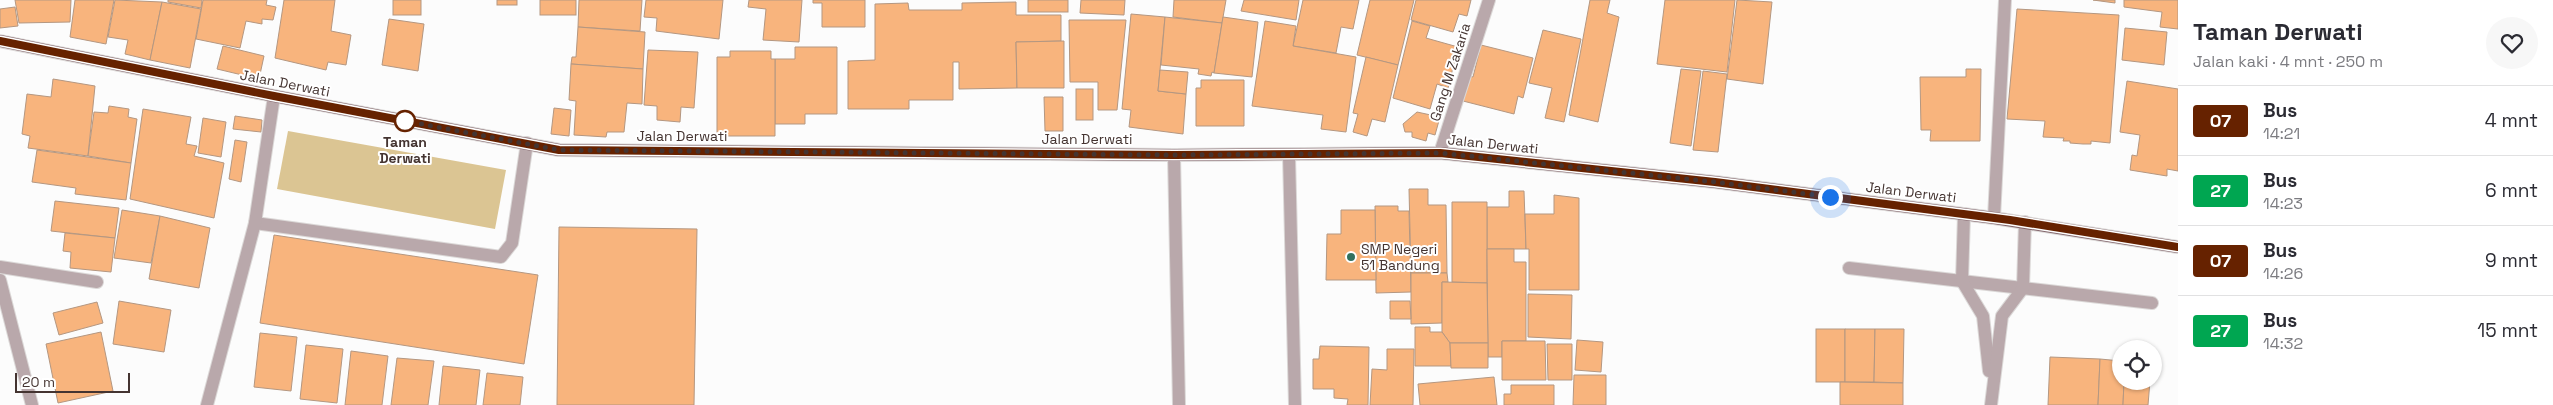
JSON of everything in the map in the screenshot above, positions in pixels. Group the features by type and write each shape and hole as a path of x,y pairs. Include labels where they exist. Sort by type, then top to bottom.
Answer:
{"main road":[{"name":"Jalan Derwati","path":"0,41 274,96 559,150 1174,155 1440,153 1715,182 2025,222 2178,247"}],"street":[{"name":"Gang M Zakaria","path":"1440,153 1489,0"},
{"path":"1994,218 2005,0"},
{"path":"207,405 255,223 274,96"},
{"path":"255,223 501,257 512,243 526,143"},
{"path":"1174,155 1180,405"},
{"path":"1289,155 1295,405"},
{"path":"1964,214 1962,281 1983,316 1992,388"},
{"path":"1991,405 2002,316 2023,288 2025,222"},
{"path":"0,267 97,282"},
{"path":"1849,268 2152,303"},
{"path":"0,280 32,405"}],"shaded area":[{"name":"Taman Derwati","path":"288,131 506,170 495,229 277,189"}],"building":[{"path":"15,0 71,0 70,22 19,23"},
{"path":"75,0 114,0 106,44 70,37"},
{"path":"115,0 162,2 150,60 125,54 128,40 108,37"},
{"path":"168,0 202,0 201,8 168,2"},
{"path":"203,0 267,0 266,5 276,7 273,20 262,19 262,24 246,21 240,48 196,39"},
{"path":"284,0 335,0 331,31 351,35 346,65 328,62 326,70 275,58"},
{"path":"393,0 421,0 421,15 393,15"},
{"path":"497,0 517,0 517,5 497,5"},
{"path":"540,0 576,0 576,15 540,15"},
{"path":"579,0 642,0 640,31 578,27"},
{"path":"646,0 723,0 719,39 656,31 657,18 644,17"},
{"path":"749,0 802,0 799,42 763,40 766,9 748,7"},
{"path":"813,0 865,0 865,27 822,27 822,3 813,3"},
{"path":"1028,0 1068,0 1068,12 1028,12"},
{"path":"1081,0 1125,0 1124,15 1080,13"},
{"path":"1174,0 1226,0 1222,23 1173,17"},
{"path":"1244,0 1299,0 1296,20 1241,11"},
{"path":"1303,0 1359,0 1353,29 1341,27 1336,53 1293,46"},
{"path":"1370,0 1414,0 1398,65 1357,55"},
{"path":"1416,0 1471,0 1467,16 1459,14 1453,32 1411,20"},
{"path":"1590,0 1610,0 1607,13 1619,17 1598,122 1569,115"},
{"path":"1665,0 1735,0 1727,72 1657,64"},
{"path":"1737,0 1772,2 1763,84 1727,79"},
{"path":"2093,0 2115,0 2115,3"},
{"path":"2124,0 2178,0 2178,29 2160,27 2162,12 2124,7"},
{"path":"162,2 201,9 190,68 150,60"},
{"path":"1016,2 1016,15 1061,15 1061,41 1016,42 1017,88 959,89 959,62 953,62 953,100 909,100 909,109 848,109 848,61 875,60 875,4 908,3 909,10 962,10 962,3"},
{"path":"15,7 18,26 0,28 0,9"},
{"path":"2017,9 2119,15 2110,143 2091,141 2091,144 2070,143 2070,141 2063,141 2064,138 2043,137 2045,121 2007,119"},
{"path":"1131,14 1165,17 1158,91 1186,94 1183,134 1129,127 1131,110 1122,109"},
{"path":"1165,17 1222,23 1214,73 1212,72 1211,76 1198,74 1199,69 1161,65"},
{"path":"1223,17 1258,22 1252,77 1214,73"},
{"path":"389,19 424,24 418,71 382,65"},
{"path":"1069,20 1126,20 1117,110 1098,110 1098,82 1070,82"},
{"path":"1265,21 1296,26 1293,46 1356,57 1346,132 1321,129 1323,115 1252,106"},
{"path":"1412,21 1430,26 1426,38 1458,47 1448,88 1437,84 1430,109 1393,98"},
{"path":"578,27 645,32 643,69 571,64 572,57 576,57"},
{"path":"2125,28 2167,32 2164,65 2122,60"},
{"path":"1543,30 1581,39 1564,122 1545,118 1552,88 1529,83"},
{"path":"1064,41 1064,88 1017,88 1016,42"},
{"path":"1481,45 1533,58 1523,98 1518,96 1514,114 1463,101 1469,76 1473,77"},
{"path":"223,46 264,56 259,79 217,69"},
{"path":"795,47 837,47 837,114 805,114 805,124 775,124 775,59 795,59"},
{"path":"648,50 698,52 694,108 681,107 680,122 657,120 657,106 644,105"},
{"path":"730,51 771,51 771,59 775,59 775,136 717,136 717,57 730,57"},
{"path":"1366,57 1398,65 1385,122 1372,119 1367,136 1353,132 1358,114 1353,113"},
{"path":"571,64 643,69 642,104 627,103 624,132 607,132 606,137 574,135 576,101 569,100"},
{"path":"1681,69 1701,71 1691,146 1670,143"},
{"path":"1966,69 1981,69 1980,141 1930,141 1931,130 1921,130 1920,77 1966,77"},
{"path":"1160,70 1188,72 1186,94 1158,91"},
{"path":"1703,71 1727,74 1718,152 1693,150"},
{"path":"53,79 95,86 88,156 28,148 30,136 22,134 27,94 51,97"},
{"path":"1201,80 1244,80 1244,126 1196,126 1196,88 1201,88"},
{"path":"2127,81 2178,89 2178,171 2167,169 2167,176 2130,170 2132,155 2137,156 2140,135 2120,132"},
{"path":"1076,89 1093,89 1093,120 1076,120"},
{"path":"1044,97 1063,97 1063,131 1045,131"},
{"path":"109,106 129,109 128,117 137,119 131,163 88,156 94,112 108,113"},
{"path":"554,108 571,110 569,136 551,134"},
{"path":"143,109 191,117 186,144 197,146 194,156 224,163 214,218 130,199"},
{"path":"1417,112 1440,117 1435,135 1428,133 1426,141 1412,137 1412,132 1405,132 1403,124"},
{"path":"235,116 262,120 261,132 233,129"},
{"path":"203,118 226,122 221,157 198,153"},
{"path":"235,140 247,142 241,182 229,179"},
{"path":"37,150 131,163 126,200 75,194 76,188 32,182"},
{"path":"1409,189 1428,189 1428,205 1446,205 1447,273 1411,273"},
{"path":"1509,191 1524,191 1526,249 1487,249 1487,207 1509,207"},
{"path":"1554,195 1579,198 1579,290 1529,290 1529,249 1526,249 1525,214 1554,214"},
{"path":"55,201 119,208 115,238 51,231"},
{"path":"1452,202 1487,202 1487,283 1452,282"},
{"path":"1375,206 1398,206 1398,211 1409,211 1411,292 1376,293"},
{"path":"122,210 160,216 151,263 114,258"},
{"name":"SMP Negeri 51 Bandung","path":"1341,210 1375,210 1376,280 1326,280 1327,234 1341,234"},
{"path":"160,216 210,228 199,288 149,279"},
{"path":"559,227 697,229 694,405 557,405"},
{"path":"65,233 115,238 111,272 70,268 71,252 63,251"},
{"path":"274,235 538,275 524,364 260,323"},
{"path":"1487,249 1514,249 1514,262 1526,262 1526,341 1502,341 1502,357 1488,357"},
{"path":"1411,273 1447,273 1448,282 1442,282 1442,323 1411,324"},
{"path":"1442,282 1487,283 1488,343 1450,343 1442,332"},
{"path":"1528,294 1572,295 1571,339 1528,337"},
{"path":"119,301 171,310 164,352 113,344"},
{"path":"1390,301 1410,301 1411,319 1390,319"},
{"path":"97,302 103,323 59,335 53,313"},
{"path":"1415,327 1430,327 1430,332 1442,332 1450,343 1451,366 1415,366"},
{"path":"1816,329 1845,329 1845,382 1816,382"},
{"path":"1845,329 1875,329 1874,382 1845,382"},
{"path":"1875,329 1904,329 1903,383 1874,382"},
{"path":"101,332 113,391 58,403 46,344"},
{"path":"260,333 297,337 291,391 254,387"},
{"path":"1577,340 1603,342 1601,372 1575,370"},
{"path":"1502,341 1545,341 1546,380 1502,380"},
{"path":"1450,343 1488,343 1488,368 1451,368"},
{"path":"1547,344 1572,344 1572,380 1548,380"},
{"path":"306,345 343,349 337,403 300,399"},
{"path":"1320,346 1369,347 1368,405 1347,405 1348,399 1334,398 1334,389 1313,389 1313,359 1319,359"},
{"path":"1387,349 1414,349 1413,405 1370,405 1372,369 1387,370"},
{"path":"351,351 388,356 382,405 345,405"},
{"path":"2050,357 2100,359 2098,405 2048,405"},
{"path":"397,358 434,361 428,405 391,405"},
{"path":"2100,359 2112,360 2112,390 2124,390 2123,405 2098,405"},
{"path":"443,366 480,370 476,405 439,405"},
{"path":"487,373 523,377 520,405 483,405"},
{"path":"1574,375 1606,375 1606,405 1573,405"},
{"path":"1494,377 1497,405 1420,405 1418,384"},
{"path":"1840,382 1903,383 1903,405 1840,405"},
{"path":"1511,385 1554,385 1554,405 1504,405 1504,394 1511,394"},
{"path":"2124,390 2149,390 2148,405 2123,405"}],"bus line":[{"name":"07","path":"0,41 274,96 559,150 1174,155 1440,153 1715,182 2010,220 2178,247"}],"place":[{"name":"Taman Derwati","path":"405,121"},
{"name":"SMP Negeri 51 Bandung","path":"1351,257"}],"route":[{"path":"405,121 400,120 559,150 1174,155 1440,153 1715,182 1830,197"}]}
